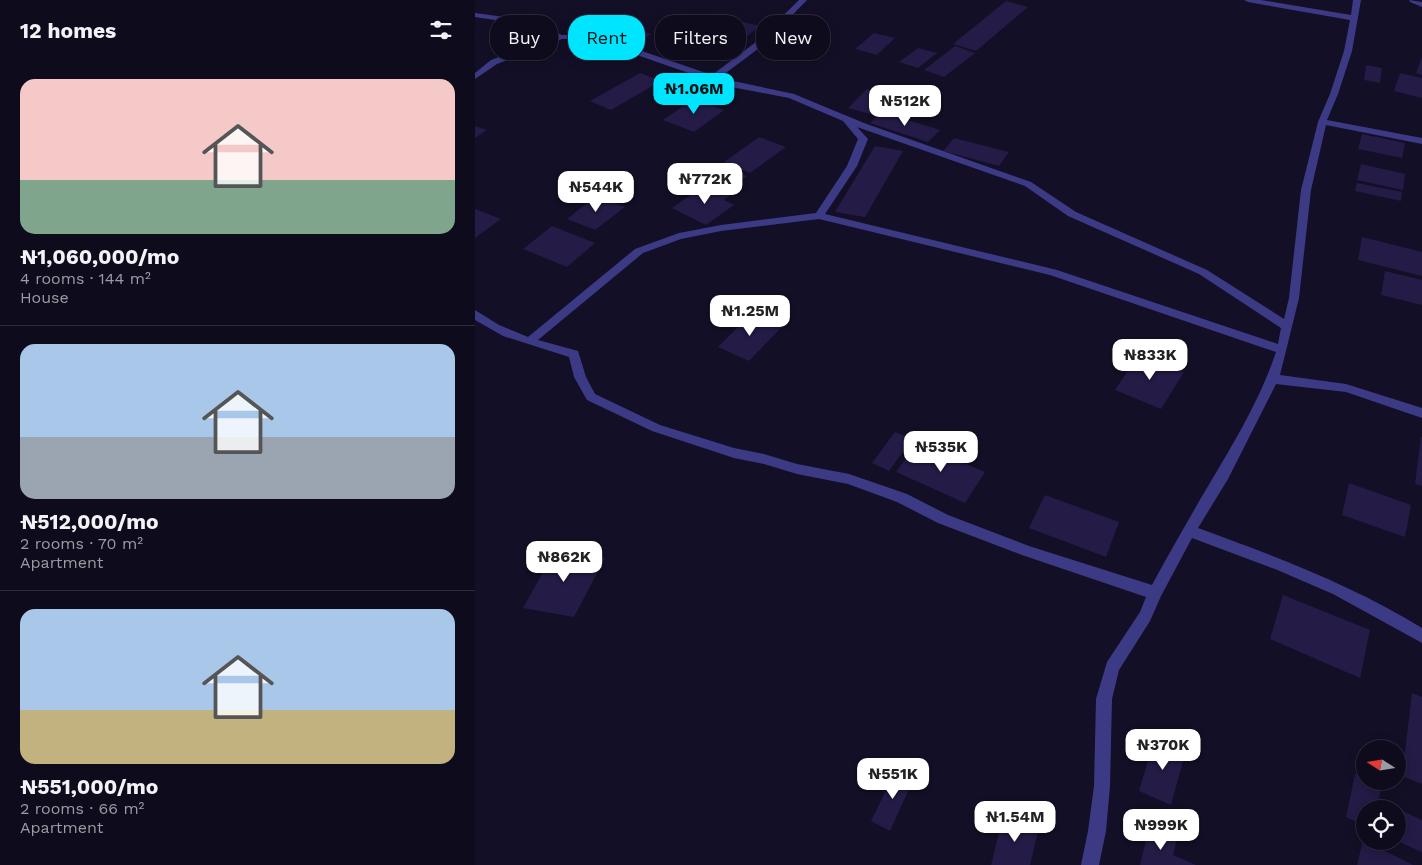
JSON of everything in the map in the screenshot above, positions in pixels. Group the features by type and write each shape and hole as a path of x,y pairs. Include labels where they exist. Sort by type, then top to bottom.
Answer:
{"street":[{"path":"715,77 759,44 803,0"},
{"path":"1248,0 1353,18"},
{"path":"1089,865 1097,831 1102,786 1104,699 1112,666 1145,616 1155,593 1189,531 1228,467 1273,379 1288,328 1294,298 1307,190 1322,122 1334,94 1348,51 1357,0"},
{"path":"1413,0 1422,6"},
{"path":"475,16 523,22 561,37"},
{"path":"475,77 494,62 561,37 592,37 747,89 804,100 846,118 1027,184 1072,214 1203,272 1288,328"},
{"path":"819,216 852,166 863,139 846,118"},
{"path":"1322,122 1422,141"},
{"path":"530,341 639,251 679,236 721,228 819,216 1053,272 1282,350"},
{"path":"475,314 484,324 573,354 580,377 591,397 656,428 734,453 764,459 797,469 849,479 902,498 943,518 1027,551 1155,593"},
{"path":"1273,379 1346,388 1422,413"},
{"path":"1189,531 1281,564 1327,584 1385,612 1422,636"}],"building":[{"path":"1006,1 1028,7 976,51 953,44"},
{"path":"746,23 756,25 756,29 746,37"},
{"path":"645,32 651,34 645,38"},
{"path":"874,33 895,38 877,55 855,49"},
{"path":"955,46 975,53 944,77 924,70"},
{"path":"918,48 937,53 918,68 899,62"},
{"path":"1422,57 1422,75 1416,73"},
{"path":"1366,65 1382,68 1380,83 1364,80"},
{"path":"640,73 661,81 611,110 590,101"},
{"path":"1400,73 1422,78 1422,98 1394,91"},
{"path":"867,89 892,95 874,115 848,108"},
{"path":"694,99 724,110 694,132 663,120"},
{"path":"882,112 940,130 928,142 870,123"},
{"path":"475,126 487,130 475,138"},
{"path":"1362,134 1405,143 1402,158 1358,149"},
{"path":"759,137 786,147 750,173 724,162"},
{"path":"954,138 1009,152 999,166 943,151"},
{"path":"875,146 903,151 865,217 835,212"},
{"path":"1361,164 1405,174 1403,190 1357,180"},
{"path":"722,165 747,176 736,184 711,172"},
{"path":"1357,183 1402,192 1401,201 1355,191"},
{"path":"702,187 712,192 718,187 732,194 724,200 734,205 706,225 672,208"},
{"path":"596,196 625,207 595,230 567,219"},
{"path":"475,209 501,219 475,238"},
{"path":"552,226 595,243 567,267 523,249"},
{"path":"1362,237 1422,252 1422,276 1358,260"},
{"path":"1385,271 1422,280 1422,305 1381,295"},
{"path":"751,314 782,327 749,361 718,347"},
{"path":"1139,354 1184,372 1161,409 1115,390"},
{"path":"895,432 912,439 889,471 872,463"},
{"path":"1422,437 1422,486 1415,484"},
{"path":"917,443 985,472 965,503 896,472"},
{"path":"1349,483 1411,505 1405,537 1342,515"},
{"path":"1045,495 1119,522 1106,557 1029,528"},
{"path":"556,549 605,558 574,617 523,608"},
{"path":"1283,595 1370,630 1360,678 1270,639"},
{"path":"1412,693 1422,697 1422,784 1406,778 1406,743"},
{"path":"1155,737 1186,750 1171,805 1139,791"},
{"path":"896,770 914,778 890,831 871,821"},
{"path":"1355,774 1356,790 1380,790 1379,800 1356,800 1356,822 1346,817"},
{"path":"1406,813 1422,820 1422,852 1406,845"},
{"path":"1003,816 1039,827 1030,865 991,865"},
{"path":"1149,828 1177,839 1173,855 1196,865 1140,865"},
{"path":"1361,850 1383,850 1413,865 1357,865"}]}
